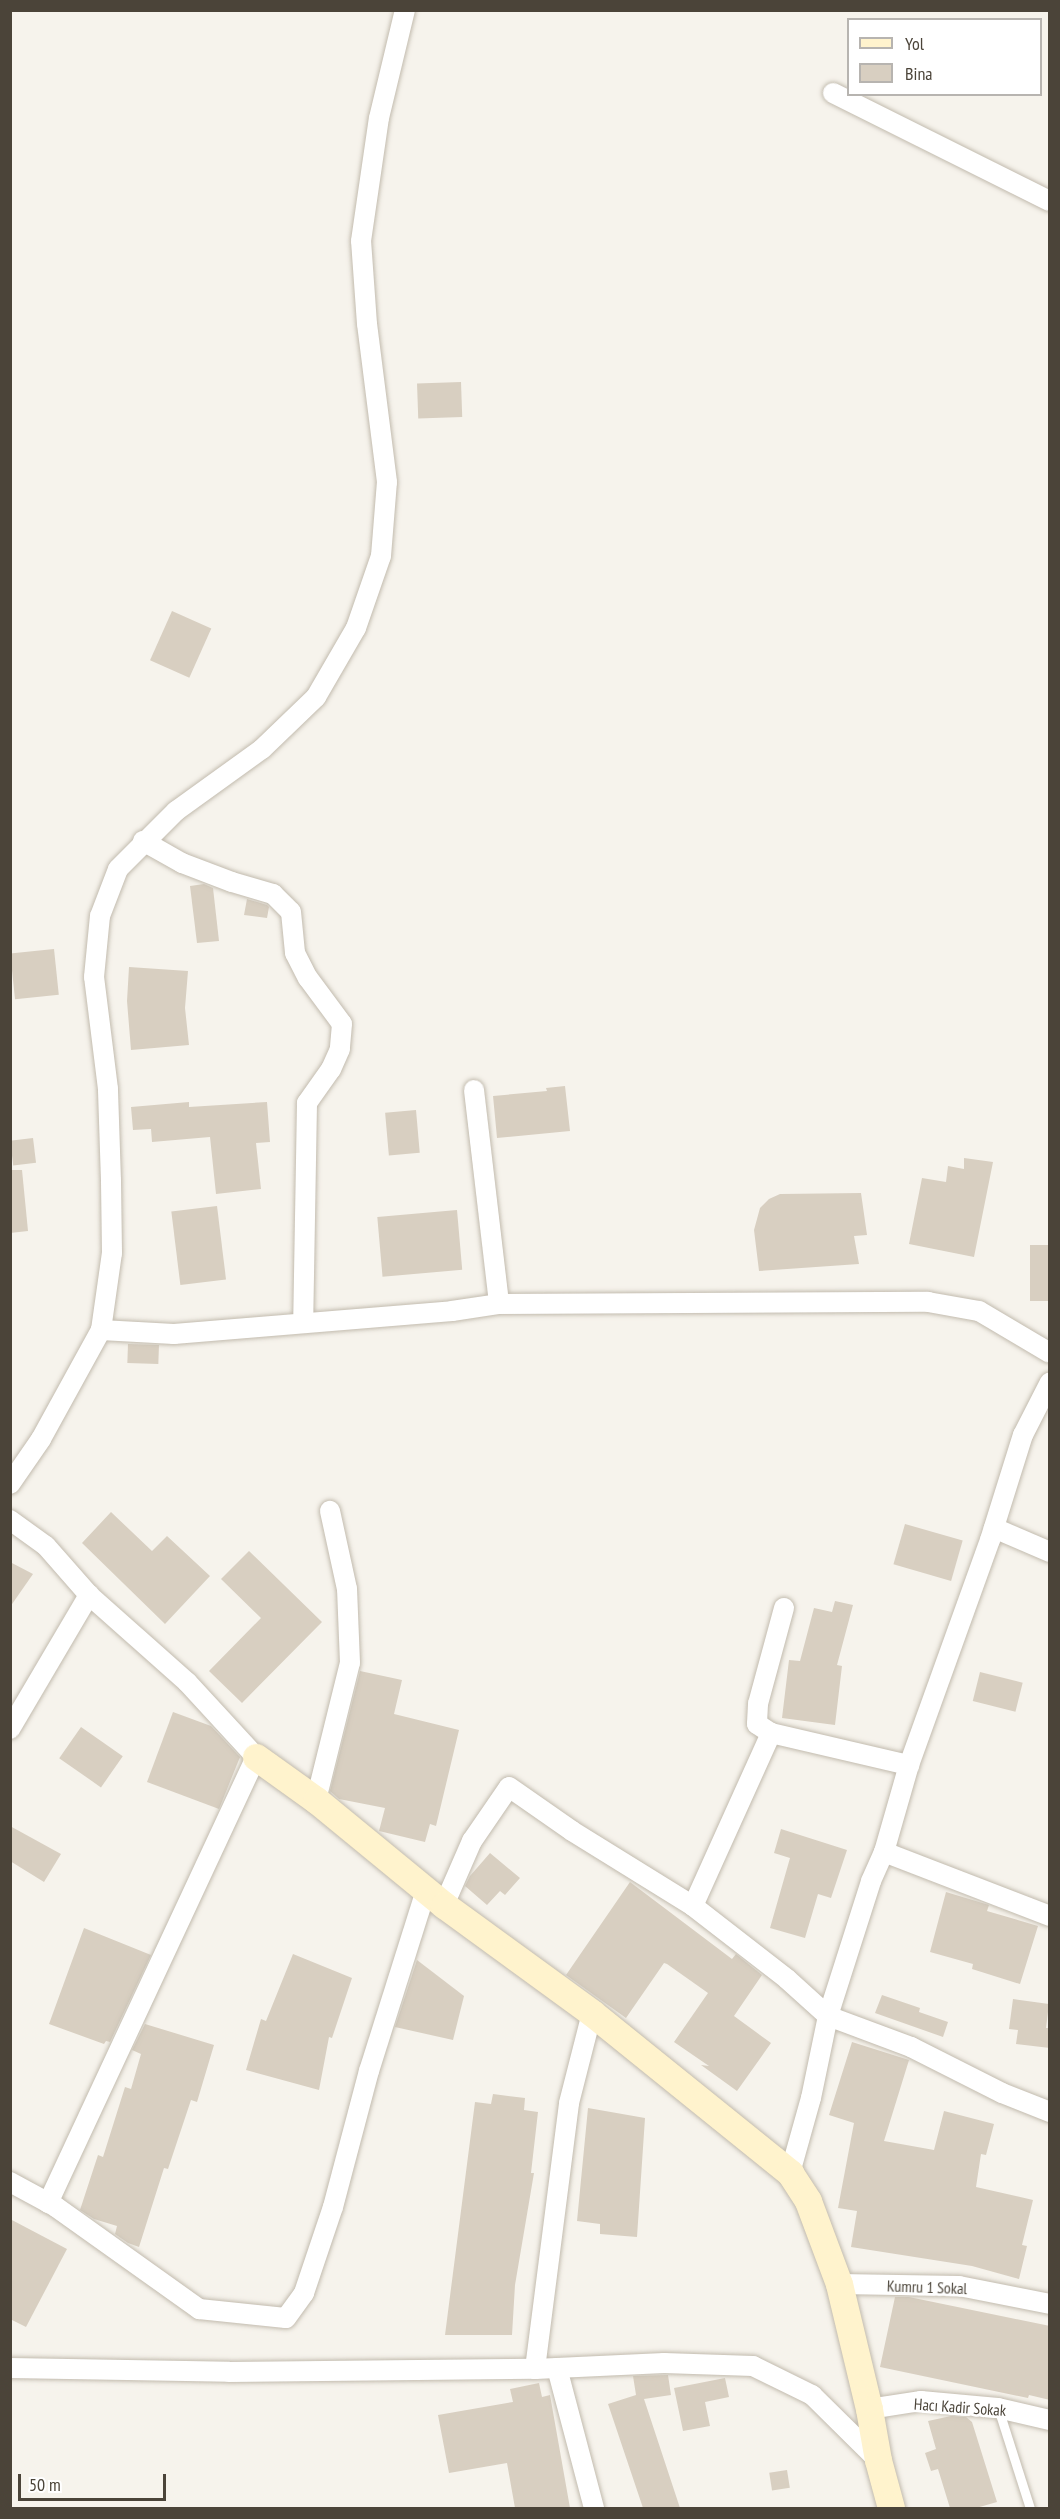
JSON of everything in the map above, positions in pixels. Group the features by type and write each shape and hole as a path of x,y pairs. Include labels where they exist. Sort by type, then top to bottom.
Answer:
{"street":[{"path":"10,1484 40,1439 101,1330 112,1253 111,1181 108,1089 94,977 100,916 117,868 143,840 176,811 262,749 316,697 356,628 381,556 387,482 367,324 361,241 378,118 405,10"},
{"path":"833,93 1050,201"},
{"path":"143,840 182,863 232,882 273,894 291,912 295,952 308,978 342,1024 340,1048 332,1068 307,1103 303,1322"},
{"path":"474,1090 499,1304"},
{"path":"101,1330 174,1334 452,1311 499,1304 928,1302 979,1311 1050,1353"},
{"path":"790,2173 811,2098 828,2016 871,1881 884,1852 909,1765 994,1528 1023,1435 1050,1382"},
{"path":"316,1800 350,1663 347,1589 330,1511"},
{"path":"10,1520 46,1546 89,1596 187,1682 256,1756 316,1800 435,1897 592,2013 790,2173 808,2201 839,2284 869,2409 878,2460 891,2508"},
{"path":"994,1528 1050,1552"},
{"path":"10,1729 89,1596"},
{"path":"784,1608 758,1704 757,1724 771,1733 909,1765"},
{"path":"693,1906 771,1733"},
{"path":"48,2203 256,1756"},
{"path":"10,2182 48,2203 199,2309 286,2318 304,2293 333,2207 369,2071 435,1897 509,1787 572,1830 693,1906 787,1979 828,2016 911,2047 1002,2093 1050,2112"},
{"path":"884,1852 1048,1911"},
{"path":"535,2369 569,2103 592,2013"},
{"name":"Kumru 1 Sokal","path":"839,2284 959,2286 1050,2304"},
{"path":"10,2368 229,2372 535,2369 664,2363 753,2366 812,2395 878,2460"},
{"path":"557,2368 594,2508"},
{"name":"Hacı Kadir Sokak","path":"869,2409 921,2401 998,2408 1050,2420"}],"lane":[{"path":"998,2408 1030,2508"}],"building":[{"path":"461,382 462,417 418,419 417,384"},
{"path":"172,611 211,628 189,678 150,660"},
{"path":"204,884 213,888 219,941 197,943 190,886"},
{"path":"247,899 267,905 269,907 267,918 244,915"},
{"path":"54,949 59,995 15,999 10,954"},
{"path":"129,967 188,971 185,1008 189,1045 131,1050 127,1001"},
{"path":"565,1086 570,1131 497,1138 493,1096 547,1091 546,1088"},
{"path":"189,1102 189,1107 267,1102 270,1142 256,1143 261,1189 216,1194 210,1137 152,1142 151,1129 133,1130 131,1107"},
{"path":"416,1110 420,1153 389,1156 385,1113"},
{"path":"33,1138 36,1163 13,1166 10,1141"},
{"path":"964,1158 993,1162 974,1257 909,1244 922,1178 946,1182 948,1166 964,1169"},
{"path":"10,1170 22,1170 28,1231 10,1233"},
{"path":"861,1193 867,1235 854,1236 859,1264 759,1271 754,1230 760,1208 769,1199 780,1194"},
{"path":"217,1206 226,1279 180,1285 171,1212"},
{"path":"457,1210 462,1270 383,1277 377,1217"},
{"path":"1030,1245 1050,1245 1050,1301 1030,1301"},
{"path":"128,1344 159,1345 158,1364 127,1363"},
{"path":"111,1512 152,1551 167,1536 210,1576 165,1624 82,1543"},
{"path":"905,1524 963,1541 951,1581 893,1564"},
{"path":"249,1551 322,1622 242,1703 209,1671 261,1618 221,1579"},
{"path":"10,1562 33,1574 10,1607"},
{"path":"835,1601 853,1605 837,1665 842,1666 835,1725 782,1718 789,1660 800,1661 814,1608 832,1612"},
{"path":"360,1671 402,1680 394,1714 459,1730 436,1826 430,1824 425,1842 379,1831 385,1808 339,1799 330,1791"},
{"path":"980,1672 1023,1683 1015,1712 973,1701"},
{"path":"173,1712 211,1726 240,1757 219,1809 147,1782"},
{"path":"81,1727 123,1756 101,1787 59,1758"},
{"path":"10,1826 61,1854 44,1882 10,1861"},
{"path":"781,1829 847,1850 831,1898 818,1894 805,1938 770,1928 790,1858 774,1853"},
{"path":"490,1853 520,1878 505,1895 500,1891 487,1905 465,1886 470,1876"},
{"path":"630,1882 732,1959 736,1954 762,1975 734,2016 771,2043 737,2091 701,2065 709,2066 674,2042 708,1993 667,1964 664,1963 626,2018 566,1975"},
{"path":"946,1892 989,1905 987,1911 1038,1926 1020,1984 972,1969 973,1964 930,1952"},
{"path":"84,1928 151,1955 110,2042 106,2041 104,2044 49,2024"},
{"path":"293,1954 352,1978 332,2038 329,2037 319,2090 246,2070 261,2019 266,2021"},
{"path":"417,1960 464,1996 453,2040 395,2027"},
{"path":"882,1995 920,2008 919,2012 948,2022 943,2037 875,2013"},
{"path":"1013,1999 1049,2004 1046,2028 1050,2028 1050,2048 1016,2044 1018,2030 1009,2029"},
{"path":"145,2024 214,2045 197,2102 191,2100 168,2169 164,2168 139,2247 115,2234 117,2226 94,2219 80,2210 98,2155 103,2157 125,2087 131,2089 141,2054 132,2050"},
{"path":"852,2042 909,2060 884,2141 934,2150 944,2111 994,2124 986,2155 981,2154 976,2187 1033,2200 1022,2245 1027,2246 1019,2279 972,2266 851,2247 857,2211 838,2208 854,2123 829,2115"},
{"path":"493,2094 525,2098 524,2110 538,2112 531,2173 534,2173 515,2285 512,2335 445,2335 475,2102 491,2104"},
{"path":"588,2108 645,2118 637,2237 600,2234 600,2224 577,2221"},
{"path":"10,2219 67,2249 26,2327 10,2319"},
{"path":"895,2297 909,2297 1050,2326 1050,2400 1029,2395 1028,2398 880,2367"},
{"path":"668,2375 671,2395 644,2399 680,2508 643,2508 608,2404 636,2395 633,2376"},
{"path":"725,2378 729,2397 705,2402 710,2426 683,2431 674,2388"},
{"path":"539,2383 542,2397 550,2395 570,2508 515,2508 507,2463 449,2473 438,2415 513,2402 510,2389"},
{"path":"951,2416 966,2417 972,2422 997,2502 976,2508 950,2508 938,2469 931,2471 925,2453 936,2449 928,2421"},
{"path":"787,2470 790,2488 772,2491 769,2473"}]}
